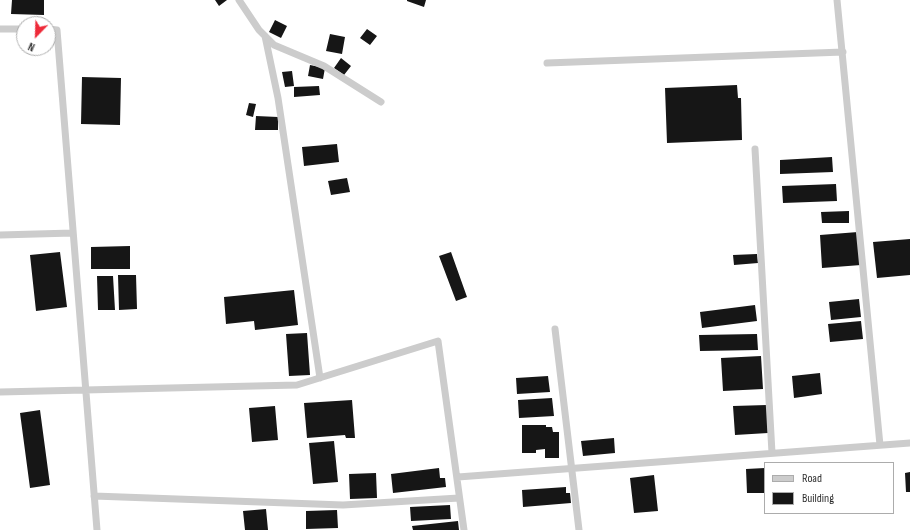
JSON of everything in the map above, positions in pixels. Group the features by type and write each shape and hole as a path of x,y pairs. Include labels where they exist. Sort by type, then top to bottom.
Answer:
{"street":[{"path":"239,0 274,46 324,66 381,102"},
{"path":"837,0 880,445"},
{"path":"0,29 16,29"},
{"path":"56,30 97,530"},
{"path":"265,36 278,98 320,378"},
{"path":"547,63 843,52"},
{"path":"755,149 772,453"},
{"path":"0,236 73,234"},
{"path":"555,329 579,530"},
{"path":"0,392 297,385 438,341 458,477 459,498 464,530"},
{"path":"458,477 910,443"},
{"path":"94,496 343,505 459,498"}],"building":[{"path":"12,0 44,0 44,15 11,14"},
{"path":"215,0 227,0 219,6"},
{"path":"407,0 426,0 424,7"},
{"path":"275,20 287,26 281,38 269,32"},
{"path":"367,29 377,36 370,45 360,38"},
{"path":"330,34 345,37 342,54 326,51"},
{"path":"341,58 351,66 344,75 334,68"},
{"path":"310,65 325,68 323,79 308,76"},
{"path":"292,71 294,86 285,87 282,72"},
{"path":"82,77 121,78 120,125 81,124"},
{"path":"737,85 738,98 741,98 742,140 667,143 665,88"},
{"path":"319,86 320,95 294,97 294,87"},
{"path":"249,103 256,104 253,117 246,115"},
{"path":"256,116 278,117 278,130 255,130"},
{"path":"337,144 339,162 304,166 302,147"},
{"path":"832,157 833,172 780,174 780,160"},
{"path":"347,178 350,192 331,195 328,181"},
{"path":"836,184 837,201 783,203 782,186"},
{"path":"849,211 849,223 822,223 821,212"},
{"path":"858,232 861,265 822,268 820,235"},
{"path":"910,239 910,275 877,278 873,242"},
{"path":"130,246 130,269 91,269 91,247"},
{"path":"60,252 67,307 36,311 30,255"},
{"path":"451,252 467,297 456,301 439,256"},
{"path":"757,254 758,263 734,265 733,255"},
{"path":"118,275 136,275 137,309 119,310"},
{"path":"97,276 113,276 115,310 98,310"},
{"path":"294,290 298,325 255,330 254,321 226,324 224,297"},
{"path":"859,299 861,317 831,320 829,302"},
{"path":"755,305 757,321 702,328 700,312"},
{"path":"861,321 863,339 830,342 828,324"},
{"path":"307,333 310,375 289,376 286,334"},
{"path":"757,334 758,350 700,351 699,335"},
{"path":"761,356 763,389 723,391 721,358"},
{"path":"820,373 822,394 794,398 792,376"},
{"path":"548,376 550,392 517,394 516,378"},
{"path":"552,398 554,416 519,418 518,400"},
{"path":"352,400 355,438 346,438 345,435 307,438 304,403"},
{"path":"767,405 768,433 735,435 733,406"},
{"path":"275,406 278,440 252,442 249,408"},
{"path":"40,410 50,485 30,488 20,413"},
{"path":"522,425 546,425 546,427 552,427 553,432 559,432 559,458 545,458 545,449 536,450 536,453 522,453"},
{"path":"614,438 615,453 583,456 581,441"},
{"path":"334,441 338,482 313,484 309,443"},
{"path":"439,468 440,478 445,478 446,487 393,493 391,474"},
{"path":"764,468 764,493 747,493 746,469"},
{"path":"910,472 910,492 906,492 905,473"},
{"path":"376,473 377,498 350,499 349,474"},
{"path":"654,475 658,511 634,513 630,478"},
{"path":"566,487 566,493 570,493 571,503 523,507 522,490"},
{"path":"450,505 451,519 411,521 410,507"},
{"path":"266,509 268,530 245,530 243,511"},
{"path":"337,510 338,528 306,529 306,511"},
{"path":"458,521 459,530 413,530 412,526"}]}
